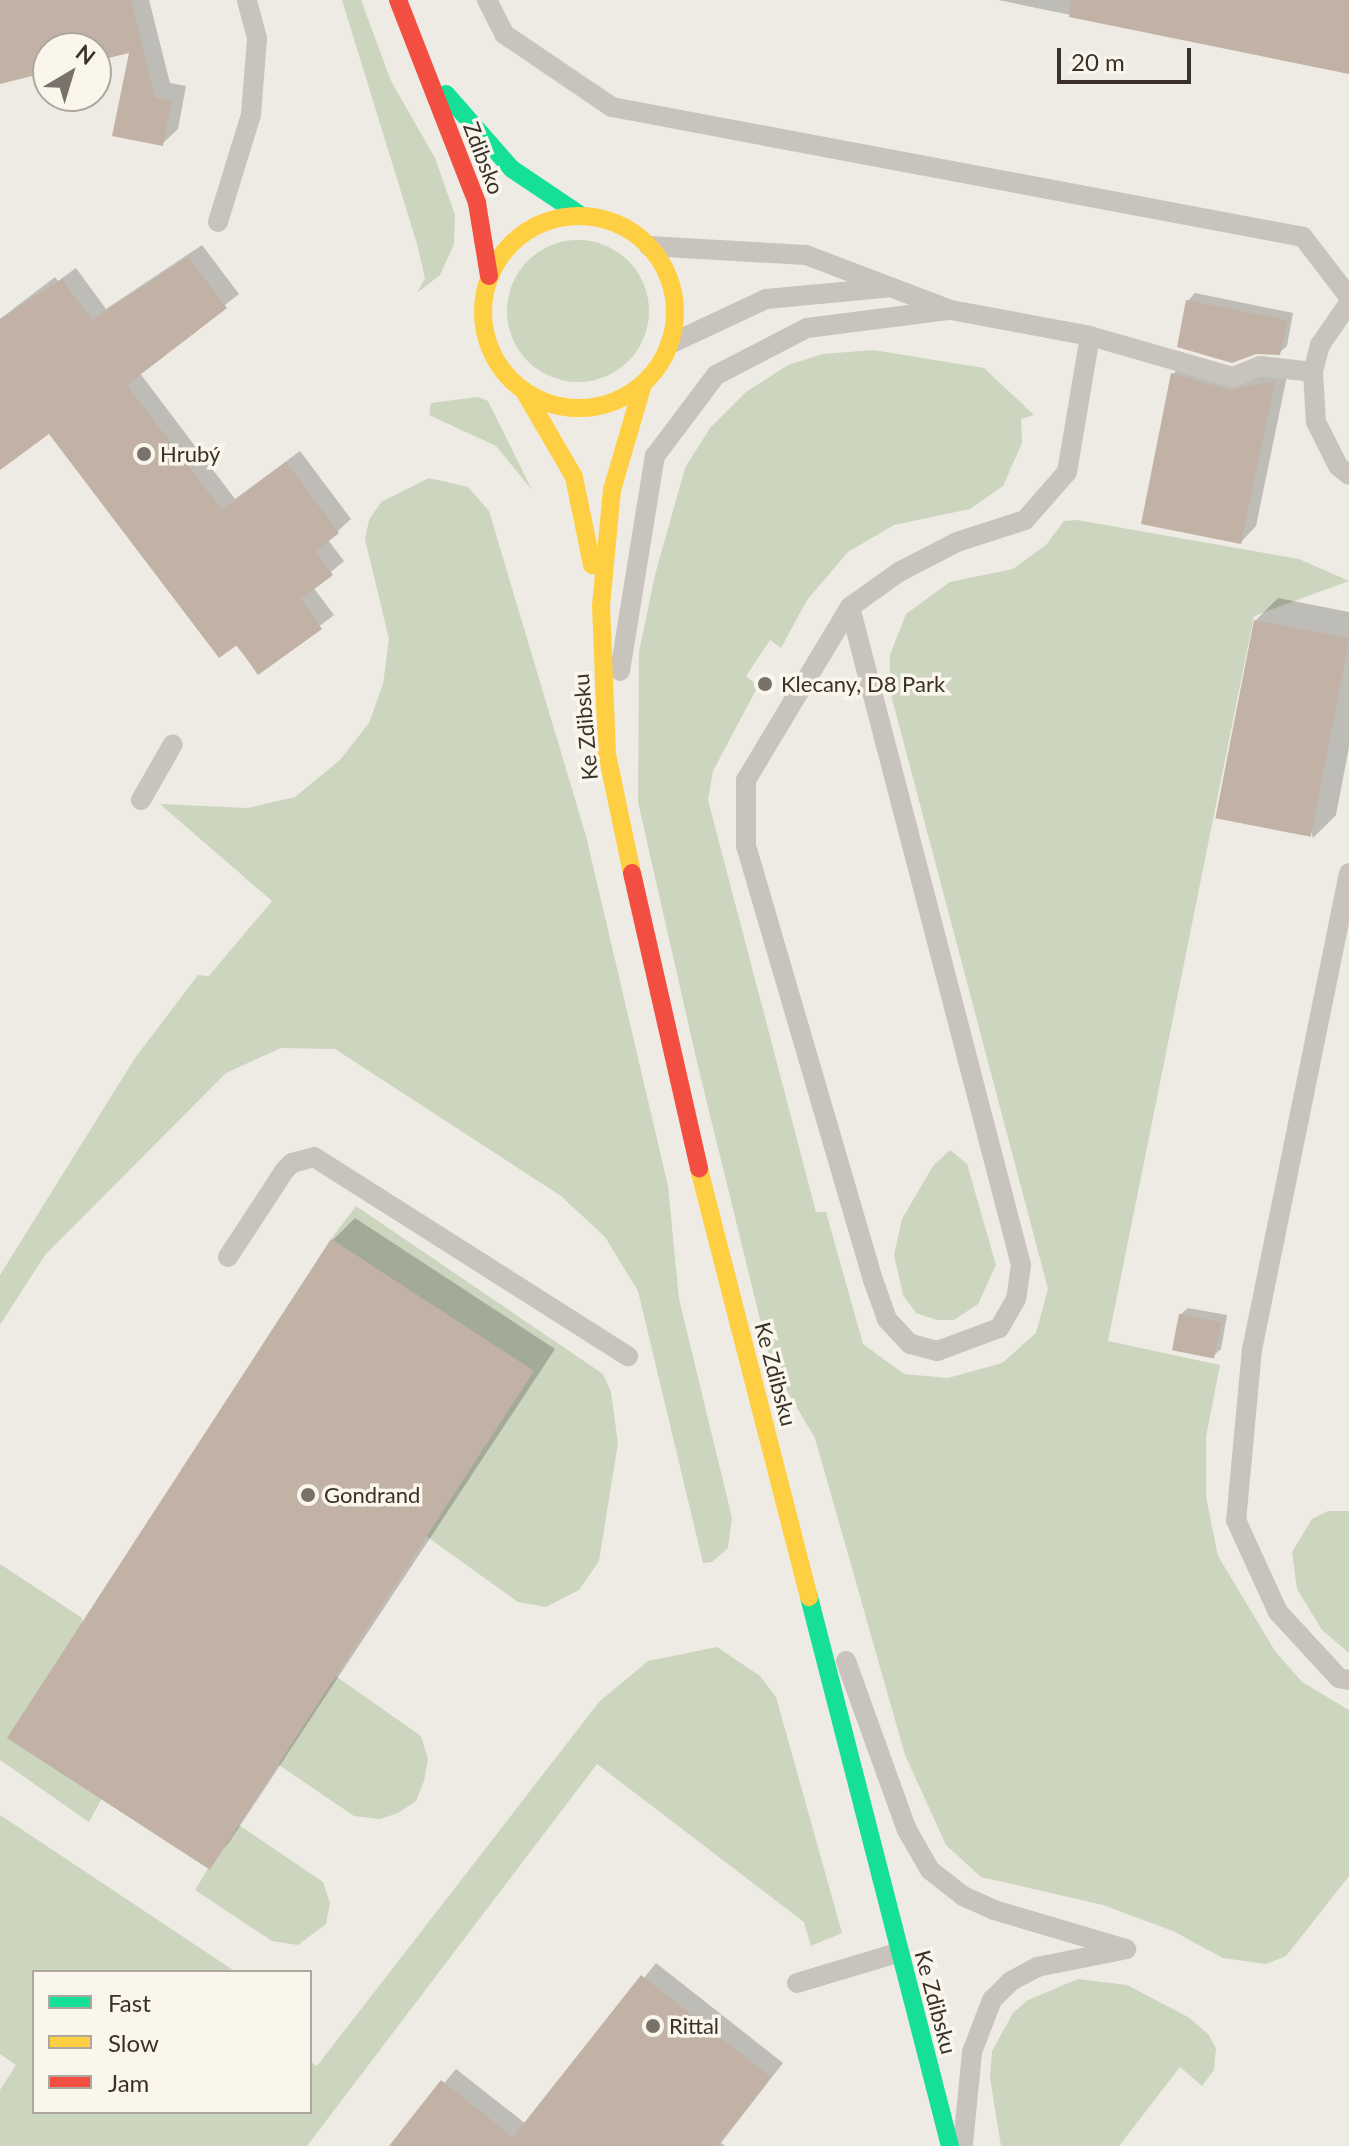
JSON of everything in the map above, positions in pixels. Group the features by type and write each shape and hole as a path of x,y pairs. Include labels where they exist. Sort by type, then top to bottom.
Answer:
{"main road":[{"name":"Zdibsko","path":"398,0 477,203 489,276"},
{"name":"Zdibsko","path":"421,60 512,169 582,216"},
{"path":"582,216 621,225 649,246 673,292 670,344 643,384 619,400 583,408 553,405 524,391 498,364 486,339 483,309 489,276 504,251 526,231 544,222 582,216"},
{"name":"Ke Zdibsku","path":"643,384 612,490 601,606 607,754 674,1072 897,1953 950,2146"},
{"name":"Ke Zdibsku","path":"524,391 574,477 601,606"}],"lane":[{"path":"218,222 251,115 257,38 247,0"},
{"path":"487,0 504,34 612,107 1303,237 1349,300 1320,345 1313,372 1316,422 1338,466 1349,475"},
{"path":"649,246 806,255 951,310 1090,336 1233,377 1260,366 1313,372"},
{"path":"670,344 766,299 889,287"},
{"path":"607,754 655,456 716,375 807,328 951,310"},
{"path":"850,607 1021,1265 1016,1299 999,1328 937,1351 910,1344 887,1319 746,846 746,780 850,607 899,572 957,542 1025,520 1067,472 1090,336"},
{"path":"141,800 173,744"},
{"path":"1349,873 1252,1349 1236,1520 1278,1612 1339,1678 1349,1680"},
{"path":"228,1257 285,1170 292,1163 314,1157 628,1356"},
{"path":"767,1434 890,1788 919,1854 945,1884 975,1902 1126,1949 1037,1967 1011,1981 992,2000 972,2052 963,2146"},
{"path":"797,1983 897,1953"}],"green space":[{"path":"342,0 361,0 391,81 435,158 455,215 454,244 440,275 417,293 425,278 417,244"},
{"path":"578,240 605,245 628,261 644,284 649,311 644,338 628,361 605,377 578,382 551,377 528,361 512,338 507,311 512,284 528,261 551,245"},
{"path":"873,350 984,368 1034,415 1021,419 1022,443 1003,486 970,509 894,525 848,552 807,600 781,648 770,640 746,676 758,686 713,771 708,800 816,1212 826,1212 863,1344 904,1374 948,1378 1002,1363 1036,1333 1048,1289 890,691 890,655 906,614 950,582 1013,569 1046,545 1064,521 1077,520 1299,559 1349,581 1254,616 1108,1341 1220,1365 1206,1437 1206,1497 1218,1556 1275,1651 1302,1682 1349,1710 1349,1876 1286,1956 1266,1964 1223,1958 1173,1931 1103,1905 981,1877 946,1845 905,1755 815,1438 771,1364 697,1062 638,802 639,652 655,575 685,468 710,428 746,392 788,365 823,354"},
{"path":"478,397 488,401 532,490 496,446 429,415 431,403"},
{"path":"429,478 468,487 489,511 586,836 668,1186 679,1299 732,1518 728,1548 712,1562 703,1563 638,1291 605,1237 561,1196 335,1049 281,1048 226,1073 45,1255 0,1325 0,1275 135,1058 198,975 209,976 272,901 160,804 248,808 295,797 340,760 369,723 383,684 389,639 365,539 369,520 381,502"},
{"path":"950,1150 967,1164 996,1265 978,1304 954,1320 937,1320 916,1313 903,1295 894,1255 902,1219 933,1166"},
{"path":"356,1206 603,1374 611,1392 618,1443 599,1561 579,1590 546,1607 518,1602 426,1536 533,1372 331,1239"},
{"path":"1328,1511 1349,1511 1349,1653 1322,1630 1297,1589 1292,1552 1312,1519"},
{"path":"0,1564 82,1618 101,1800 89,1822 0,1760"},
{"path":"717,1647 760,1676 776,1697 842,1933 811,1946 804,1922 597,1764 307,2146 0,2146 0,2090 16,2065 0,2054 0,1815 233,1970 32,1970 32,2114 312,2114 312,2063 317,2066 599,1702 648,1661"},
{"path":"334,1675 421,1736 428,1759 424,1781 416,1801 398,1813 380,1819 354,1816 276,1763"},
{"path":"236,1823 323,1882 330,1903 326,1924 298,1945 272,1941 195,1890"},
{"path":"1078,1979 1127,1985 1188,2017 1208,2034 1216,2048 1214,2070 1202,2086 1180,2067 1119,2146 1001,2146 990,2078 992,2051 1013,2013 1028,2000"}],"building":[{"path":"0,0 131,0 155,98 172,101 163,146 112,136 129,53 112,57 112,32 32,32 32,76 0,84"},
{"path":"1071,0 1349,0 1349,74 1069,17"},
{"path":"188,257 227,308 127,385 222,510 286,462 339,533 315,552 333,575 301,599 322,629 258,675 237,645 219,658 49,434 0,470 0,319 62,279 92,320"},
{"path":"1186,300 1287,320 1280,355 1256,354 1232,363 1177,347"},
{"path":"1171,373 1230,390 1275,381 1241,544 1141,524"},
{"path":"1254,620 1349,638 1311,837 1215,818"},
{"name":"Gondrand","path":"331,1239 534,1371 210,1870 7,1738"},
{"path":"1179,1314 1221,1322 1214,1359 1172,1350"},
{"name":"Rittal","path":"641,1975 771,2077 717,2146 389,2146 441,2080 513,2137"}],"traffic: fast":[{"path":"446,94 512,169 582,216"},
{"path":"809,1597 950,2146"}],"traffic: slow":[{"path":"579,216 616,223 647,244 668,275 675,312 668,349 647,380 616,401 579,408 542,401 511,380 490,349 483,312 490,275 511,244 542,223 579,216"},
{"path":"632,873 607,754 601,606 612,490 643,384"},
{"path":"524,391 574,477 592,565"},
{"path":"699,1169 809,1597"}],"traffic: jam":[{"path":"398,0 477,203 489,276"},
{"path":"632,873 699,1169"}],"place":[{"name":"Hrubý","path":"144,454"},
{"name":"Klecany, D8 Park","path":"765,684"},
{"name":"Gondrand","path":"308,1495"},
{"name":"Rittal","path":"653,2026"}]}
